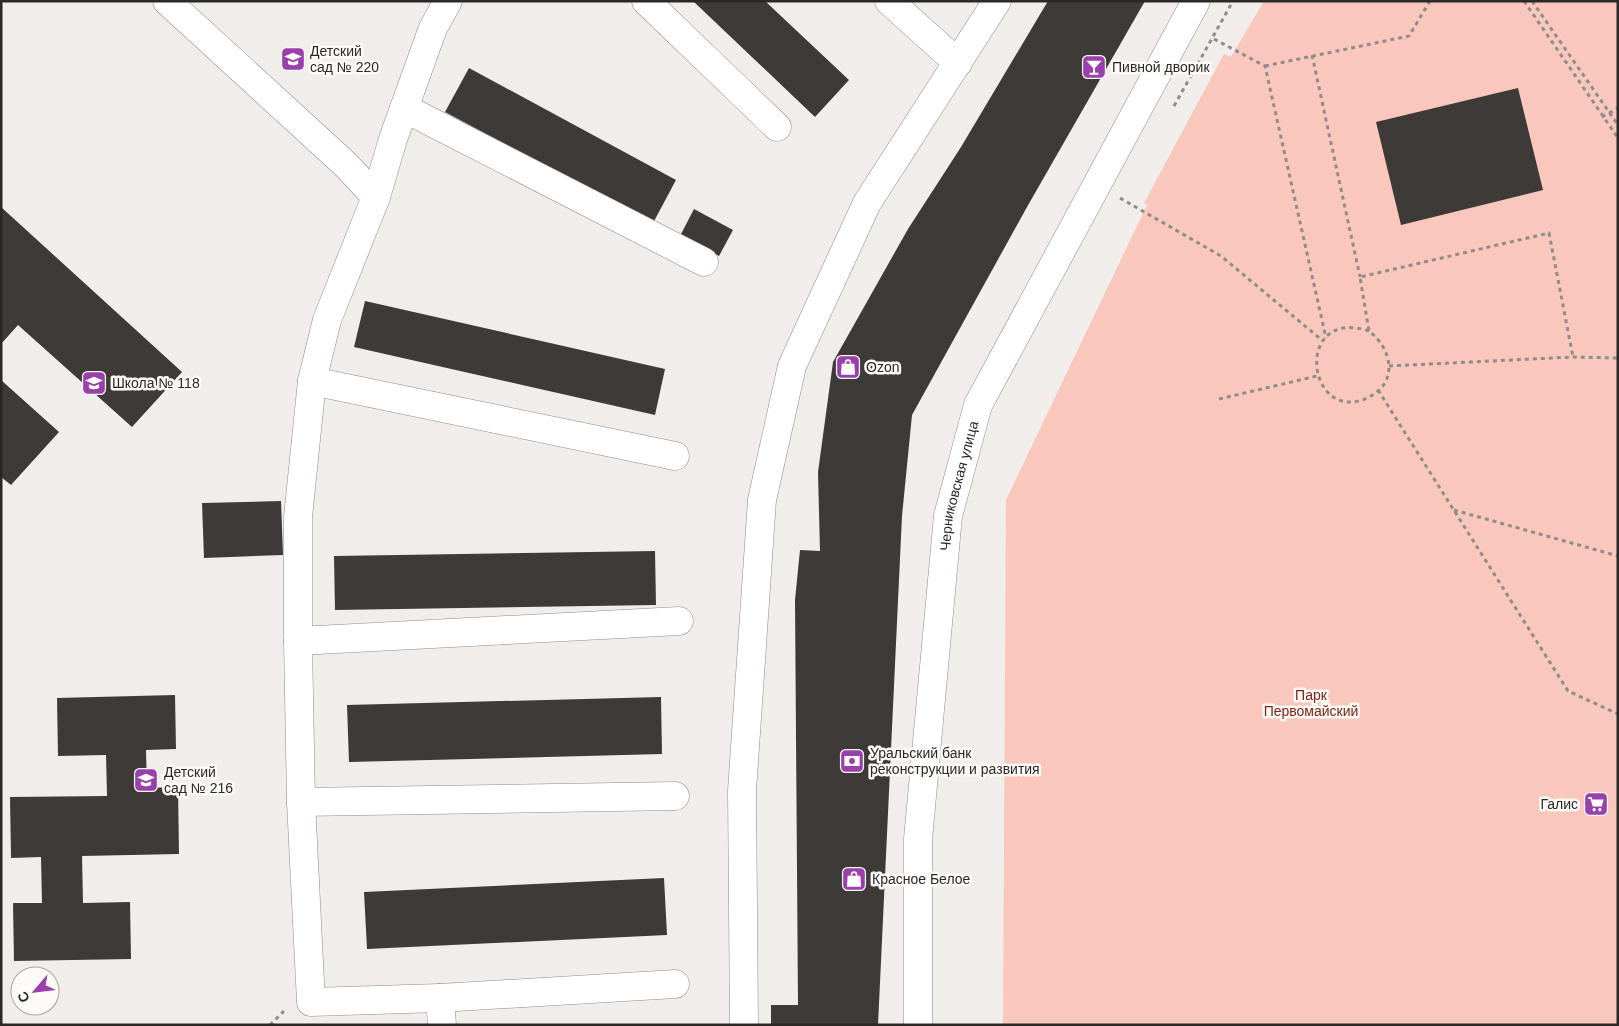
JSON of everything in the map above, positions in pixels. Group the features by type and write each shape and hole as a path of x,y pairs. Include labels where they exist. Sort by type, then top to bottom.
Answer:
{"street":[{"path":"167,1 346,165 376,197"},
{"path":"448,1 433,28 404,108 376,197 327,320 312,380 298,517 301,802 311,1002 440,998 675,984"},
{"path":"646,1 777,127"},
{"path":"889,1 958,63"},
{"path":"744,1025 742,791 764,490 792,366 867,203 997,1"},
{"name":"Черниковская улица","path":"918,1025 918,839 948,516 978,405 1196,1"},
{"path":"404,108 704,262"},
{"path":"312,380 675,456"},
{"path":"298,641 680,622"},
{"path":"301,802 675,796"},
{"path":"440,998 442,1025"}],"path":[{"path":"1170,114 1234,1"},
{"path":"1214,39 1265,66 1409,36 1430,1"},
{"path":"1524,1 1618,138"},
{"path":"1532,1 1618,125"},
{"path":"1312,55 1360,277 1369,331"},
{"path":"1265,66 1327,338"},
{"path":"1602,117 1618,108"},
{"path":"1125,190 1120,198 1221,256 1323,342"},
{"path":"1360,277 1549,233 1573,357"},
{"path":"1357,327 1369,331 1379,339 1387,350 1388,375 1378,390 1364,400 1341,400 1322,386 1317,376 1315,365 1317,353 1327,338 1344,328 1357,327"},
{"path":"1389,366 1573,357 1618,358"},
{"path":"1219,399 1317,376"},
{"path":"1378,390 1568,691 1618,714"},
{"path":"1453,510 1618,556"}],"green space":[{"name":"Парк Первомайский","path":"1264,1 1618,1 1618,1025 1003,1025 1006,500 1147,205 1144,203 1224,54 1231,57"}],"building":[{"path":"693,1 765,1 849,80 815,117"},
{"path":"1048,1 1145,1 1027,207 912,415 902,516 878,1025 771,1025 771,1005 798,1005 795,600 800,550 820,551 818,472 833,362 908,229 961,147"},
{"path":"469,68 676,180 653,223 445,112"},
{"path":"1518,88 1543,190 1401,225 1376,122"},
{"path":"1,207 182,372 132,427 18,325 1,344"},
{"path":"694,209 733,230 719,256 680,236"},
{"path":"365,301 665,369 655,415 354,347"},
{"path":"1,380 59,432 11,485 1,477"},
{"path":"281,501 283,555 204,558 202,503"},
{"path":"655,551 656,605 335,610 334,556"},
{"path":"175,695 176,749 146,750 147,788 178,787 179,854 82,856 83,903 130,902 131,959 14,961 13,903 42,903 41,857 11,858 10,797 107,796 106,755 58,756 57,698"},
{"path":"661,697 662,754 349,762 347,705"},
{"path":"664,878 667,935 367,949 364,892"}],"place":[{"name":"Детский сад № 220","path":"293,59"},
{"name":"Пивной дворик","path":"1094,67"},
{"name":"Ozon","path":"848,367"},
{"name":"Школа № 118","path":"94,383"},
{"name":"Уральский банк реконструкции и развития","path":"852,761"},
{"name":"Детский сад № 216","path":"146,780"},
{"name":"Галис","path":"1596,804"},
{"name":"Красное Белое","path":"854,879"}]}
